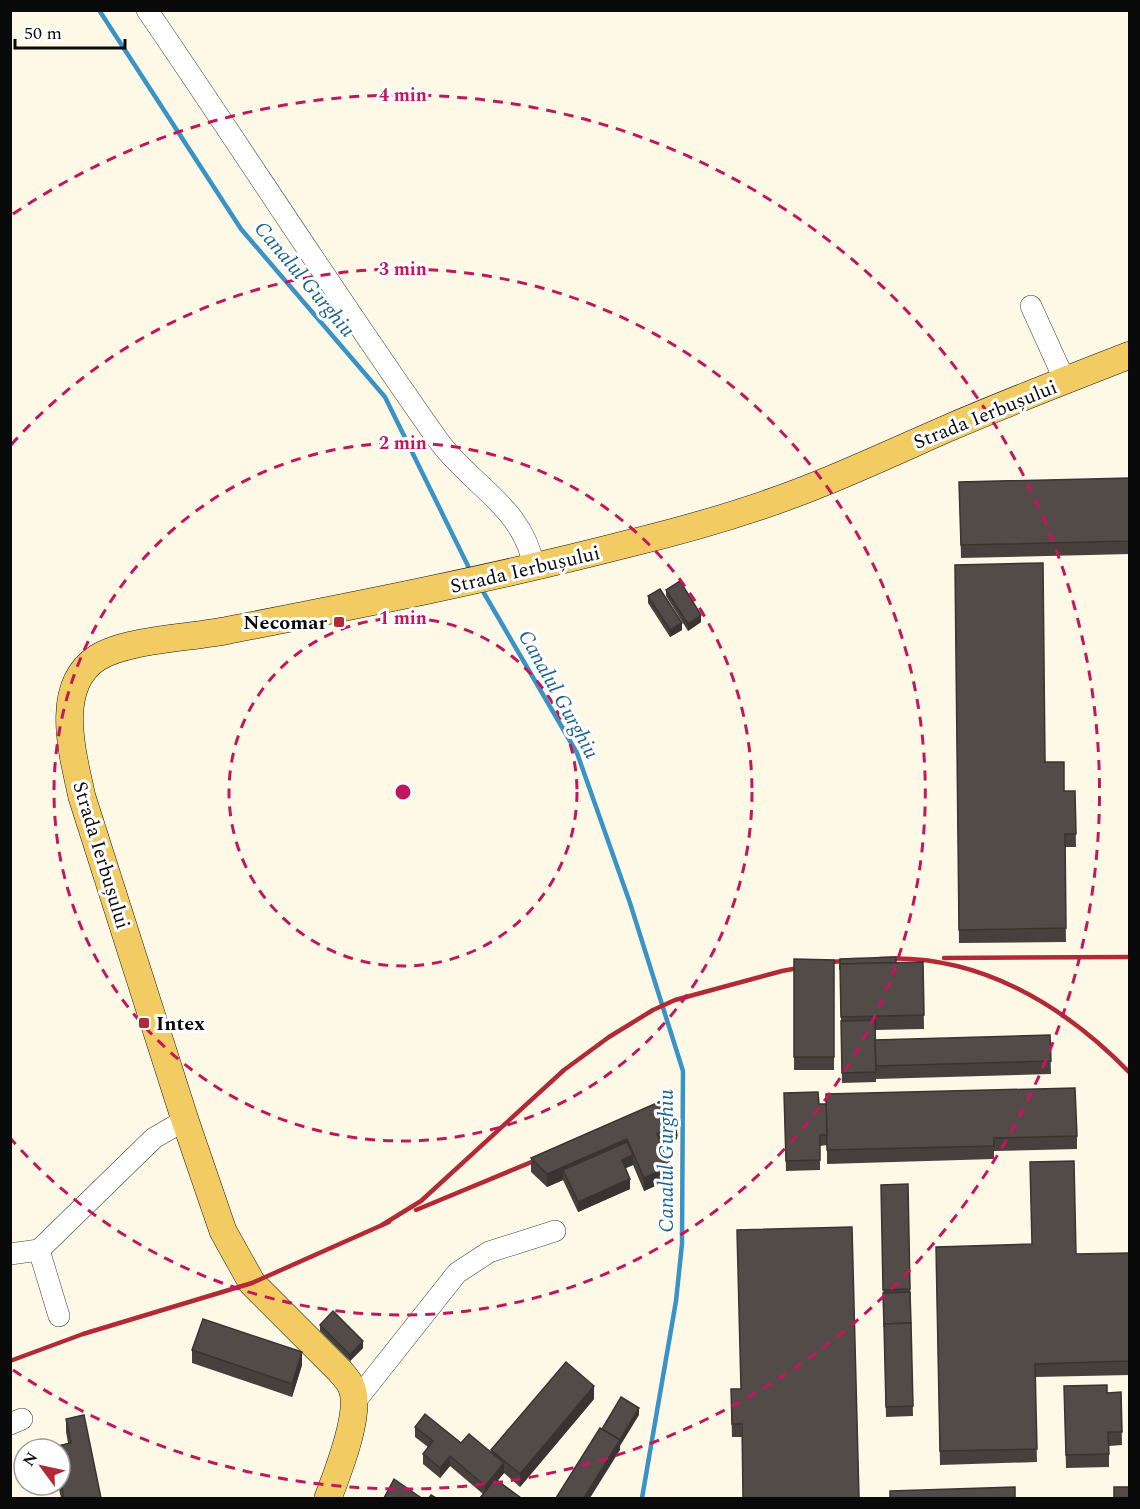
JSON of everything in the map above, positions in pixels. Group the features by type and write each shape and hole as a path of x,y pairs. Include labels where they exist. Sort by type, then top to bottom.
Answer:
{"main road":[{"name":"Strada Ierbușului","path":"354,1403 352,1387 340,1371 268,1300 242,1268 223,1231 185,1120 82,796 70,720 73,689 85,669 107,653 414,594 534,567 709,522 819,484 1130,355"},
{"path":"328,1498 345,1444 354,1403"}],"street":[{"path":"147,10 441,444 518,524 527,539 534,567"},
{"path":"1031,306 1065,381"},
{"path":"10,1254 39,1250 154,1138 185,1120"},
{"path":"354,1403 457,1273 489,1252 555,1231"},
{"path":"39,1250 59,1316"}],"building":[{"path":"1130,478 1130,541 961,545 959,482"},
{"path":"1043,563 1045,762 1064,762 1064,791 1075,791 1076,834 1065,834 1066,928 959,930 955,565"},
{"path":"680,581 701,615 688,624 666,590"},
{"path":"660,589 682,623 670,630 648,596"},
{"path":"896,957 896,963 840,964 840,959"},
{"path":"794,959 834,960 834,1057 794,1057"},
{"path":"923,962 924,1015 841,1017 840,964"},
{"path":"875,1020 876,1072 842,1073 841,1021"},
{"path":"1050,1035 1051,1061 876,1066 875,1040"},
{"path":"1075,1088 1077,1136 994,1138 994,1146 827,1150 826,1094"},
{"path":"818,1092 819,1104 826,1104 827,1135 820,1135 820,1160 786,1161 784,1093"},
{"path":"659,1102 670,1128 657,1134 671,1166 644,1178 627,1139 547,1174 531,1158"},
{"path":"673,1112 677,1136 670,1138 670,1128 665,1115"},
{"path":"627,1142 633,1155 622,1160 630,1179 578,1202 563,1170"},
{"path":"1074,1161 1076,1254 1130,1253 1130,1361 1035,1364 1037,1449 940,1451 936,1247 1032,1244 1030,1162"},
{"path":"908,1184 910,1289 883,1290 881,1185"},
{"path":"852,1227 859,1498 743,1498 742,1424 732,1424 731,1389 741,1389 737,1230"},
{"path":"910,1292 911,1323 884,1324 884,1327 883,1293"},
{"path":"333,1311 363,1341 350,1355 320,1325"},
{"path":"203,1319 302,1352 292,1384 192,1350"},
{"path":"911,1323 913,1406 886,1407 884,1324"},
{"path":"566,1362 594,1386 520,1474 491,1450"},
{"path":"1107,1385 1107,1393 1121,1392 1122,1432 1108,1432 1109,1454 1066,1455 1064,1386"},
{"path":"621,1397 639,1408 620,1440 602,1429"},
{"path":"425,1414 461,1443 469,1434 504,1463 485,1486 450,1456 440,1468 423,1454 433,1441 415,1427"},
{"path":"84,1415 101,1498 64,1498 72,1497 72,1437 70,1437 66,1419"},
{"path":"600,1428 620,1440 584,1498 556,1498"},
{"path":"394,1479 420,1497 384,1498"},
{"path":"495,1479 521,1498 480,1498"},
{"path":"1015,1487 1015,1498 890,1498 890,1491"},
{"path":"1114,1487 1130,1487 1130,1498 1114,1498"}],"waterway":[{"name":"Canalul Gurghiu","path":"99,10 241,229 385,397 470,570"},
{"name":"Canalul Gurghiu","path":"481,588 577,753 630,903 683,1071 682,1244 676,1301 642,1498"}],"railway":[{"path":"944,958 1130,957"},
{"path":"880,959 916,959 951,965 1017,988 1048,1005 1077,1026 1130,1073"},
{"path":"382,1225 421,1201 564,1070 609,1037 653,1010 675,1000 782,971 857,960"},
{"path":"416,1210 546,1156"},
{"path":"10,1361 83,1334 252,1283 389,1222"}],"place":[{"name":"Necomar","path":"339,622"},
{"name":"Intex","path":"144,1023"}]}
